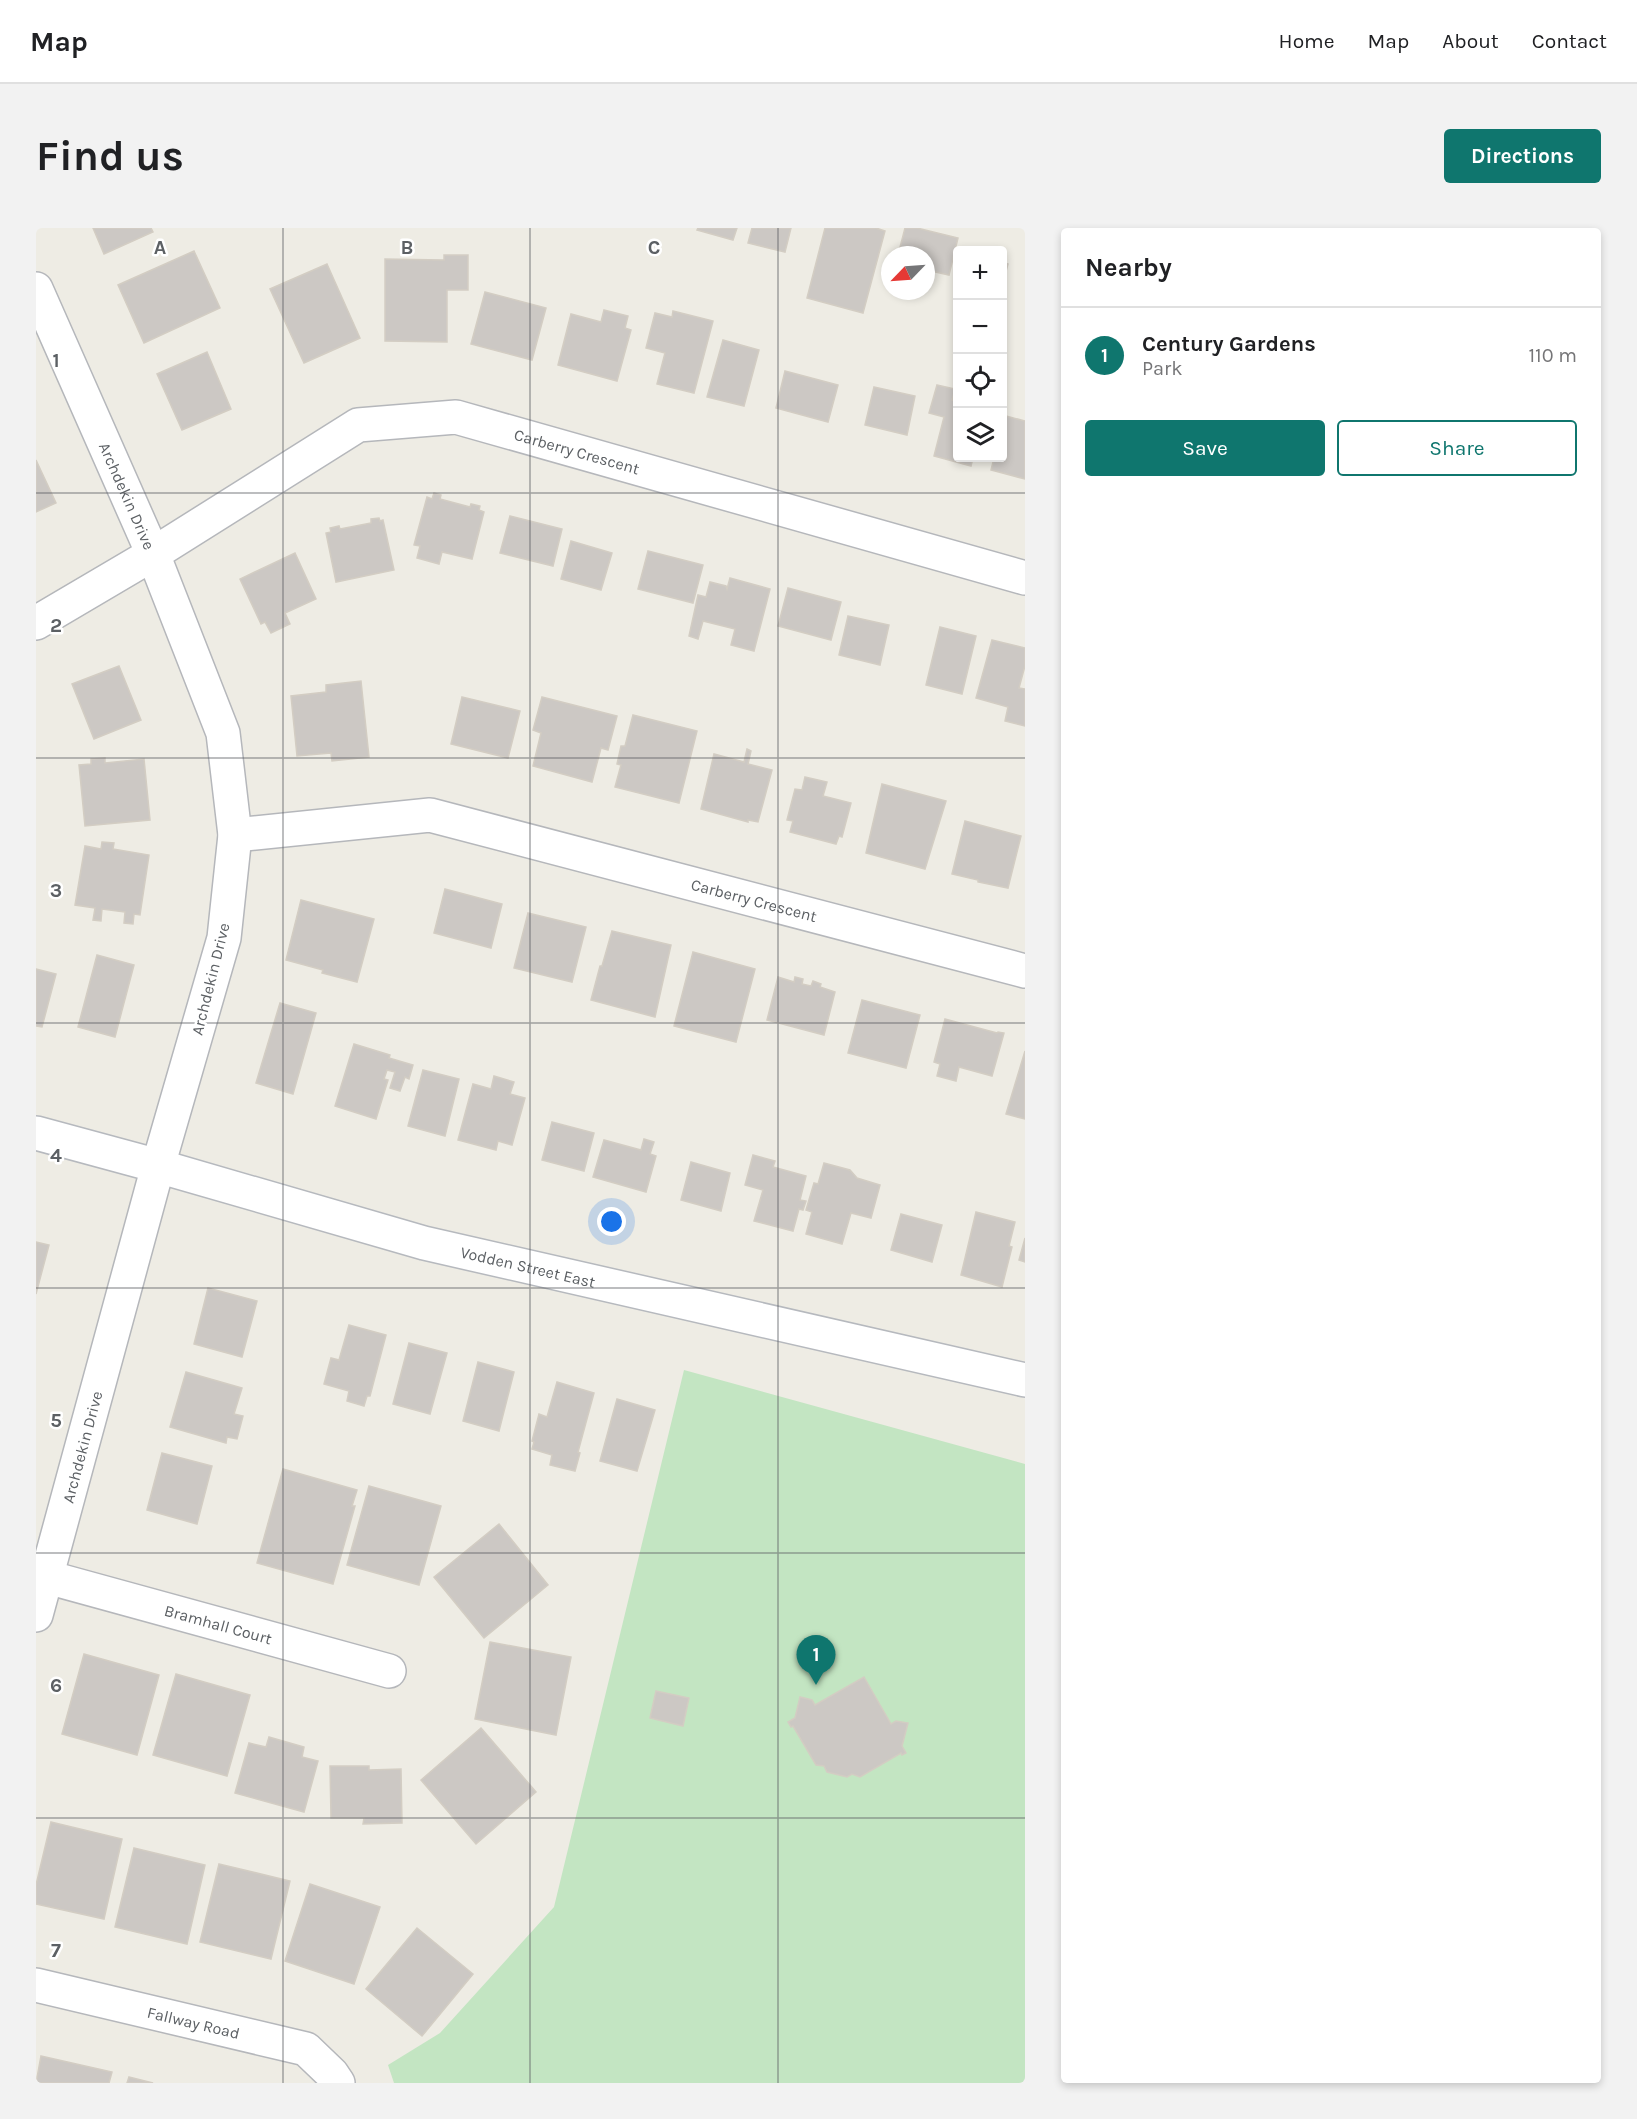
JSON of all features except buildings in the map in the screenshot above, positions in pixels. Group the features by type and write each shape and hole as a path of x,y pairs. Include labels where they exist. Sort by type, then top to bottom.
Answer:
{"street":[{"name":"Archdekin Drive","path":"36,289 153,554 223,733 235,835 224,938 42,1575 36,1614"},
{"name":"Carberry Crescent","path":"36,623 153,554 358,425 456,417 1025,578"},
{"name":"Carberry Crescent","path":"235,835 430,815 1025,971"},
{"name":"Vodden Street East","path":"36,1134 158,1166 424,1243 1025,1380"},
{"name":"Bramhall Court","path":"42,1575 389,1671"},
{"name":"Fallway Road","path":"36,1985 306,2049 338,2083"}],"green space":[{"path":"684,1370 1025,1464 1025,2083 394,2083 388,2065 440,2033 554,1907"}],"place":[{"name":"Century Gardens","path":"816,1685"}]}
